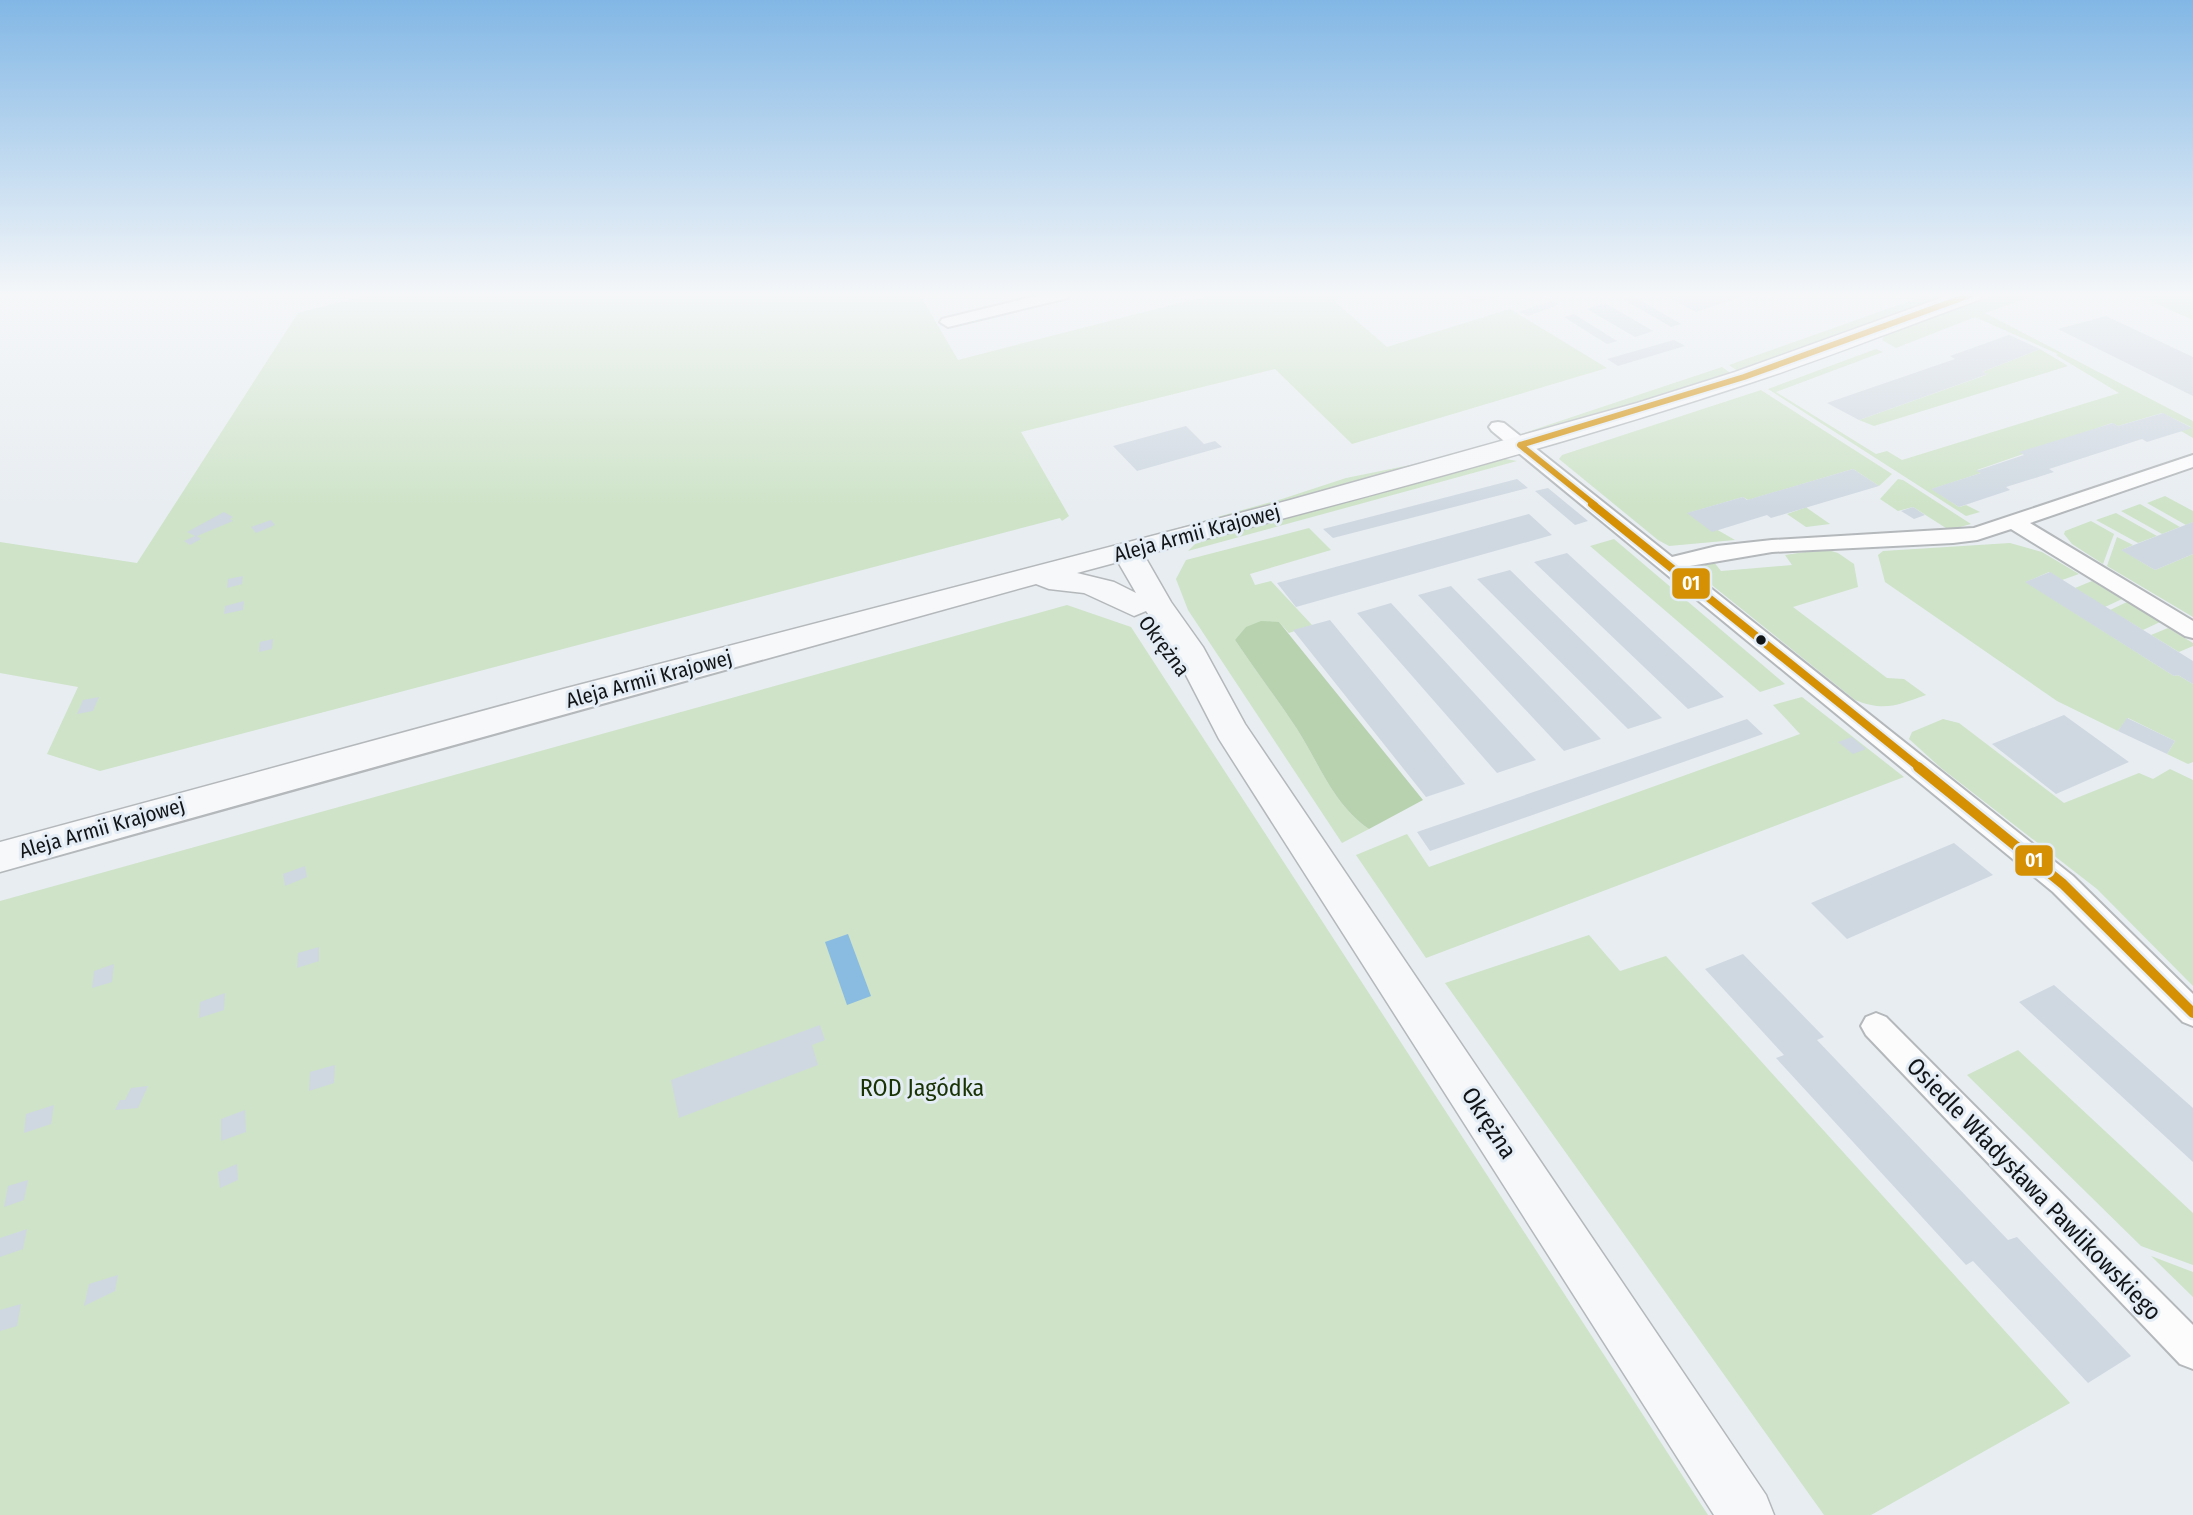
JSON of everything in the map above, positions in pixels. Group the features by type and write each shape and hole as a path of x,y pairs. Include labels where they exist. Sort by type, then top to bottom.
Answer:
{"street":[{"name":"Aleja Armii Krajowej","path":"1300,506 1367,464 1706,366"},
{"name":"Aleja Armii Krajowej","path":"0,857 989,586 1300,506 1520,445 1775,366"},
{"path":"1498,427 2063,884 2193,1013"},
{"path":"1666,565 1709,553 1852,541 1953,538 2014,522 2193,461"},
{"path":"2014,522 2193,631"},
{"path":"989,586 1042,580 1084,582 1108,589 1146,606 1168,558 1186,542 1214,528"},
{"name":"Okrężna","path":"1114,555 1205,702 1231,730 1746,1515"},
{"name":"Osiedle Władysława Pawlikowskiego","path":"1876,1026 2193,1351"}],"green space":[{"path":"264,366 1603,366 1607,368 1352,444 1275,369 1021,432 1069,516 1062,521 1060,518 100,771 47,754 78,687 0,673 0,542 137,563"},
{"path":"1730,366 1756,366 1739,372"},
{"path":"1831,366 1846,366 1776,392 1876,454 1887,451 1902,460 2119,393 2074,366 2086,366 2193,421 2193,438 2181,431 2191,427 2162,413 2118,426 2112,423 1977,470 1981,473 1932,489 1959,507 1966,505 1980,512 1966,516 1768,389"},
{"path":"1998,366 2068,366 1874,426 1859,420 1986,375 1982,372"},
{"path":"1722,367 1732,374 1526,436 1521,434"},
{"path":"1761,390 1892,474 1879,486 1853,469 1748,500 1743,497 1688,513 1735,540 1669,546 1658,540 1559,459 1562,455"},
{"path":"1501,440 1504,442 1142,542 1138,539 1282,499 1346,478 1425,462"},
{"path":"1491,460 1517,461 1188,551 1195,544 1215,536"},
{"path":"1898,479 1971,524 1949,530 1913,507 1898,511 1880,499"},
{"path":"2165,496 2193,511 2193,522 2186,525 2147,503"},
{"path":"2140,504 2180,527 2162,534 2121,511"},
{"path":"1807,507 1830,524 1806,527 1787,514"},
{"path":"2116,513 2157,536 2138,543 2096,520"},
{"path":"2091,521 2114,534 2103,564 2072,544 2064,534 2065,531"},
{"path":"1309,528 1331,550 1250,574 1255,585 1271,581 1312,625 1289,633 1279,622 1235,640 1297,729 1336,796 1369,829 1342,843 1188,610 1176,579 1186,560"},
{"path":"2117,537 2133,545 2122,550 2155,570 2193,554 2193,617 2107,566"},
{"path":"1614,539 1785,684 1760,692 1590,546"},
{"path":"2010,543 2042,552 2079,574 2062,580 2049,572 2026,582 2174,676 2178,675 2193,684 2193,762 2188,764 2167,754 2175,741 2128,718 2118,731 2057,701 1885,582 1878,555 1883,551"},
{"path":"1825,549 1838,553 1854,564 1858,587 1793,607 1887,678 1904,679 1926,695 1883,706 1855,700 1713,586 1705,578 1705,573 1695,567 1713,561 1721,571 1792,565 1785,555"},
{"path":"2092,581 2122,599 2105,607 2075,588"},
{"path":"2127,602 2160,622 2143,630 2110,610"},
{"name":"ROD Jagódka","path":"1067,605 1131,627 1708,1515 0,1515 0,901"},
{"path":"1261,621 1279,622 1423,800 1369,829 1346,808 1336,796 1297,729 1235,640 1246,627"},
{"path":"2168,628 2193,643 2193,646 2179,652 2151,635"},
{"path":"1802,697 1904,777 1426,958 1356,855 1407,834 1429,867 1800,734 1773,705"},
{"path":"1943,719 1959,723 2064,803 2139,773 2153,779 2170,769 2193,780 2193,986 2097,889 1941,768 1909,739 1912,732"},
{"path":"1589,935 1620,971 1666,956 2070,1403 1871,1515 1824,1515 1445,983"},
{"path":"2018,1050 2193,1213 2193,1265 2141,1246 1967,1075"},
{"path":"2151,1256 2193,1272 2193,1297"}],"water":[{"path":"848,934 871,996 847,1005 825,942"}],"building":[{"path":"1936,366 1998,366 1982,372 1988,374 1859,420 1827,403"},
{"path":"2132,366 2193,366 2193,396"},
{"path":"2163,413 2192,428 2147,442 2142,439 2049,469 2054,472 2006,487 2010,490 1959,507 1931,489 1981,473 1976,471 2024,455 2019,452 2113,423 2118,426"},
{"path":"1186,426 1204,444 1215,441 1222,447 1137,471 1113,446"},
{"path":"1853,469 1879,486 1771,518 1767,515 1712,532 1687,513 1743,497 1747,500"},
{"path":"1517,479 1528,488 1333,538 1323,529"},
{"path":"1548,488 1588,521 1575,525 1535,491"},
{"path":"1913,507 1925,515 1914,519 1901,511"},
{"path":"224,512 233,517 230,519 233,521 197,536 201,539 190,545 184,541 195,536 187,532"},
{"path":"1529,514 1552,535 1296,607 1277,583"},
{"path":"271,520 275,525 256,533 251,527"},
{"path":"2193,522 2193,554 2155,570 2121,550"},
{"path":"1567,553 1724,697 1688,709 1534,562"},
{"path":"1510,570 1662,718 1628,729 1477,579"},
{"path":"2050,572 2193,661 2193,684 2178,675 2174,676 2025,582"},
{"path":"243,576 242,584 227,588 228,579"},
{"path":"1451,586 1601,739 1564,751 1418,595"},
{"path":"244,601 243,610 224,614 225,606"},
{"path":"1391,603 1536,760 1497,773 1357,613"},
{"path":"1330,620 1465,784 1426,797 1293,630"},
{"path":"273,639 272,649 259,652 260,642"},
{"path":"99,697 93,711 77,714 83,700"},
{"path":"2064,715 2129,762 2056,794 1992,744"},
{"path":"2127,718 2175,741 2167,754 2118,731"},
{"path":"1747,719 1763,734 1430,851 1417,832"},
{"path":"1852,737 1866,749 1853,754 1838,742"},
{"path":"1954,843 1993,875 1847,939 1811,903"},
{"path":"305,866 307,877 285,886 283,874"},
{"path":"319,947 319,961 297,968 298,953"},
{"path":"1743,954 1824,1037 1817,1040 2008,1240 2017,1237 2131,1356 2088,1383 1973,1261 1966,1265 1776,1058 1784,1055 1705,969"},
{"path":"114,964 112,982 92,988 94,971"},
{"path":"2054,985 2193,1108 2193,1162 2019,1002"},
{"path":"225,993 224,1010 199,1018 200,1002"},
{"path":"820,1025 825,1040 812,1045 818,1065 679,1118 671,1080"},
{"path":"335,1065 334,1083 309,1091 310,1072"},
{"path":"148,1086 138,1108 115,1110 120,1100 125,1100 131,1088"},
{"path":"54,1105 51,1124 24,1133 26,1114"},
{"path":"245,1110 246,1132 221,1141 221,1119"},
{"path":"237,1164 238,1180 220,1188 218,1172"},
{"path":"28,1180 24,1200 4,1207 8,1186"},
{"path":"27,1229 23,1249 0,1257 0,1238"},
{"path":"118,1275 115,1291 84,1306 89,1284"},
{"path":"21,1304 17,1326 0,1331 0,1310"}],"transit line":[{"name":"01","path":"1520,445 1775,366"},
{"name":"01","path":"1520,445 2063,884 2193,1013"}]}
